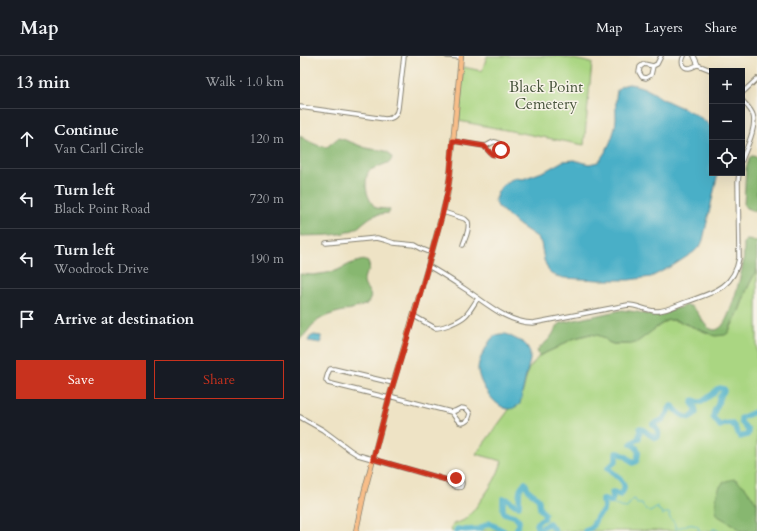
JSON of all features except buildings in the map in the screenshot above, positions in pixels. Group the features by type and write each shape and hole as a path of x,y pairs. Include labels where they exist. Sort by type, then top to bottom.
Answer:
{"main road":[{"path":"356,531 389,397 414,316 443,212 450,175 461,57"}],"street":[{"path":"300,107 385,119 391,118 396,114 398,108 404,56"},
{"path":"447,56 461,57"},
{"path":"653,66 646,64 642,65 639,70 640,75 645,78 650,77 653,66 657,64 661,56"},
{"path":"684,56 682,61 685,67 690,68 698,64"},
{"path":"694,56 698,64 709,69"},
{"path":"745,90 757,80"},
{"path":"745,104 752,113 754,122 753,131 745,152"},
{"path":"453,141 484,146 495,142 500,144 501,150 498,154 494,155 484,146"},
{"path":"428,266 511,319 521,322 532,323 628,305 650,310 661,310 718,290 732,278 739,261 740,251 739,176"},
{"path":"443,212 465,219 468,222 469,226 463,245"},
{"path":"326,243 377,238 394,243 415,245 432,253"},
{"path":"414,316 435,328 443,327 465,317 478,298"},
{"path":"393,383 334,369 330,370 326,380 328,383 451,412 459,408 465,408 469,412 470,417 466,422 460,423 451,412"},
{"path":"300,417 358,455 447,480"}],"green space":[{"name":"Black Point Cemetery","path":"487,56 560,56 592,63 584,145 459,121 463,67 482,71"},
{"path":"300,136 324,147 327,147 338,138 366,148 383,150 390,154 392,158 390,162 370,170 368,172 366,182 370,200 376,208 390,210 389,213 373,216 357,228 347,232 334,235 300,236"},
{"path":"750,157 757,157 757,212 746,208 744,205 746,168"},
{"path":"746,240 757,241 757,269 747,289 739,311 728,333 725,335 715,336 681,322 668,320 636,343 613,344 608,342 603,337 590,334 572,339 539,356 537,350 552,336 557,326 561,323 622,310 659,315 687,305 695,309 706,326 714,330 718,329 722,326 729,314 735,296 743,264 744,243"},
{"path":"363,260 368,262 369,266 369,270 364,277 365,287 371,296 367,304 335,313 317,321 300,339 300,274 313,275 327,273"},
{"path":"757,269 757,531 451,530 453,524 464,520 472,512 488,491 496,477 502,461 476,454 523,391 528,370 539,356 572,339 590,334 603,337 608,342 613,344 631,344 668,320 678,321 697,328 728,333"},
{"path":"735,479 745,487 757,503 757,531 741,531 718,516 716,513 716,499 721,486 726,481"}],"water":[{"path":"629,84 645,88 663,99 702,118 709,125 709,176 717,176 703,240 701,245 694,252 651,277 629,280 599,280 564,278 556,276 549,272 544,260 541,243 537,237 519,225 498,207 495,201 497,194 501,187 508,181 515,178 523,179 545,171 563,161 574,160 589,164 598,162 613,136 616,119 617,90 622,86"},
{"path":"500,334 506,334 524,343 530,352 530,360 520,404 510,409 497,404 492,399 484,387 478,369 481,357 489,342"},
{"path":"314,335 321,336 321,343 308,341 310,337"}],"waterway":[{"path":"585,531 592,527 597,517 603,511 604,506 602,499 611,502 613,498 612,492 620,495 623,491 623,483 608,468 616,461 616,453 627,457 633,463 636,462 638,450 631,444 639,438 640,428 654,437 658,437 658,431 653,424 661,421 671,406 673,406 680,414 690,418 696,413 692,401 702,402 717,389 724,389 719,398 713,417 720,426 727,423 732,424 740,437 748,434 748,430 741,422 741,418 757,411"},
{"path":"516,531 519,520 514,516 504,513 503,499 507,499 519,506 519,493 522,485 525,483 529,491 537,497 540,509 545,514 544,518 538,523 537,528 541,528 549,523 555,531"},
{"path":"611,502 620,507 627,508 632,500 635,499 637,504 642,504 650,512 658,507 658,510 661,511 663,515 665,513 669,513 670,518 675,524 675,529 688,524 698,526 699,531 701,531"},
{"path":"456,531 457,529 479,529 489,523 504,531"},
{"path":"712,531 713,529 721,531 724,530"}],"route":[{"path":"456,478 447,480 373,459 389,398 443,212 450,175 453,141 484,146 491,154 494,155 500,153 501,150"}]}
